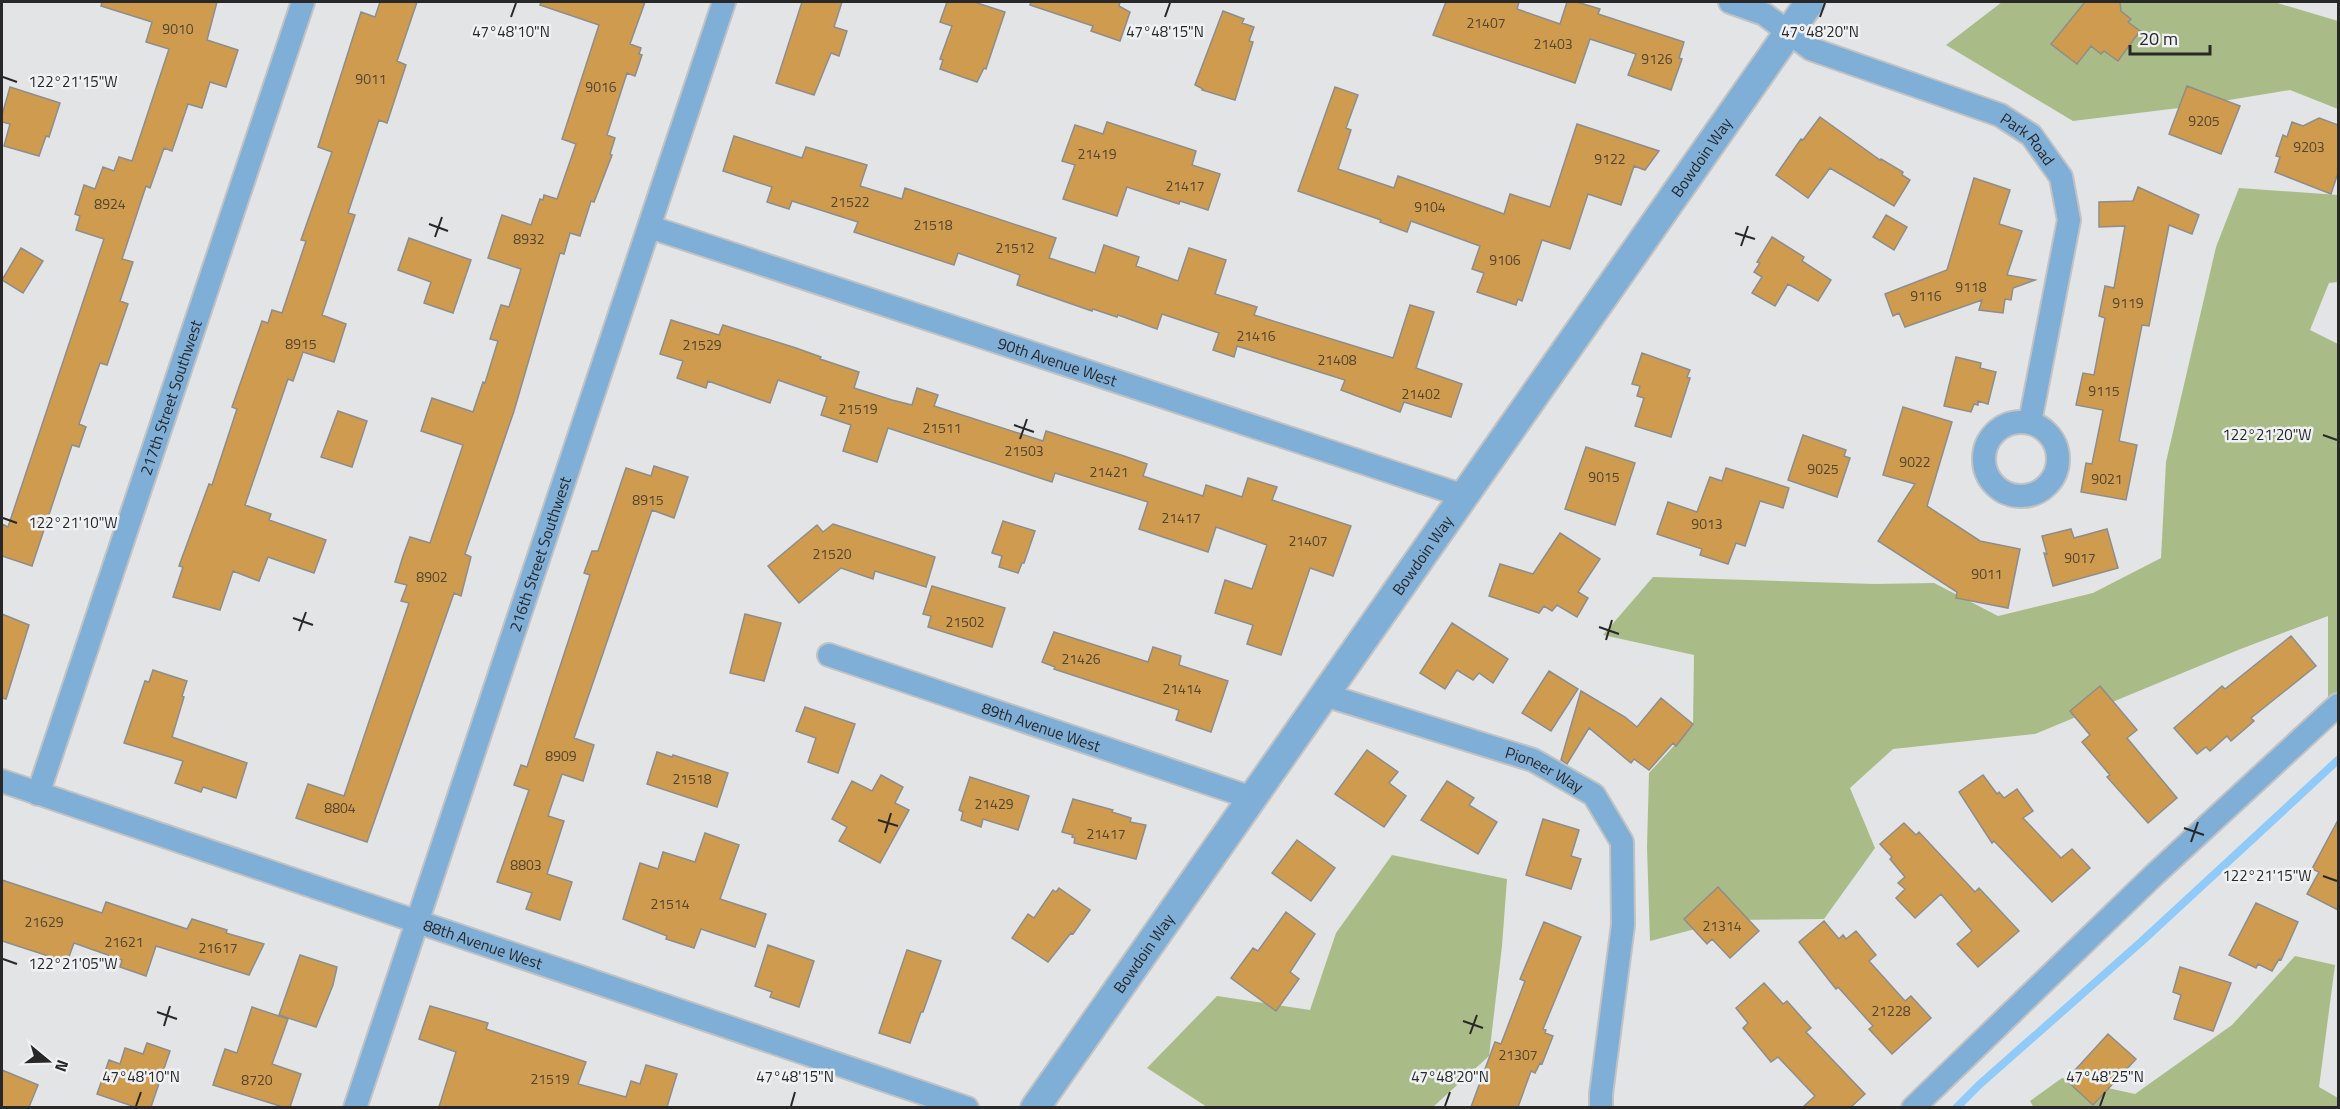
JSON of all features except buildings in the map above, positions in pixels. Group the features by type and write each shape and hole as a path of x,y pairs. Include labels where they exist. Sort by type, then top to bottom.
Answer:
{"street":[{"name":"217th Street Southwest","path":"38,794 303,2"},
{"name":"216th Street Southwest","path":"355,1107 724,2"},
{"name":"Park Road","path":"1730,2 1764,14 1810,48 2000,115 2031,135 2061,177 2069,220 2030,422"},
{"name":"Bowdoin Way","path":"1035,1107 1810,2"},
{"name":"90th Avenue West","path":"650,227 1464,496"},
{"name":"89th Avenue West","path":"829,655 1252,798"},
{"name":"Pioneer Way","path":"1324,695 1533,760 1594,795 1622,842 1623,925 1597,1103"},
{"path":"1913,1107 2153,876 2338,705"},
{"name":"88th Avenue West","path":"2,781 967,1107"}],"green space":[{"path":"2002,2 2274,2 2338,21 2338,109 2290,90 2187,107 2073,121 1946,45"},
{"path":"2239,188 2338,195 2338,282 2329,283 2310,330 2338,344 2338,696 2328,704 2328,616 2238,650 2035,734 1893,749 1850,788 1875,848 1824,919 1729,920 1650,941 1647,847 1649,773 1693,725 1694,655 1603,635 1653,577 1875,584 1934,583 1998,616 2093,593 2161,558 2166,462 2216,247"},
{"path":"1392,855 1507,879 1502,946 1489,1056 1433,1107 1207,1107 1147,1068 1217,996 1310,1010 1336,933"},
{"path":"2295,956 2335,965 2319,1087 2338,1098 2338,1107 2034,1108 2030,1101 2062,1078 2135,1094 2232,1025"}],"waterway":[{"path":"1956,1108 2141,942 2338,760"}]}
